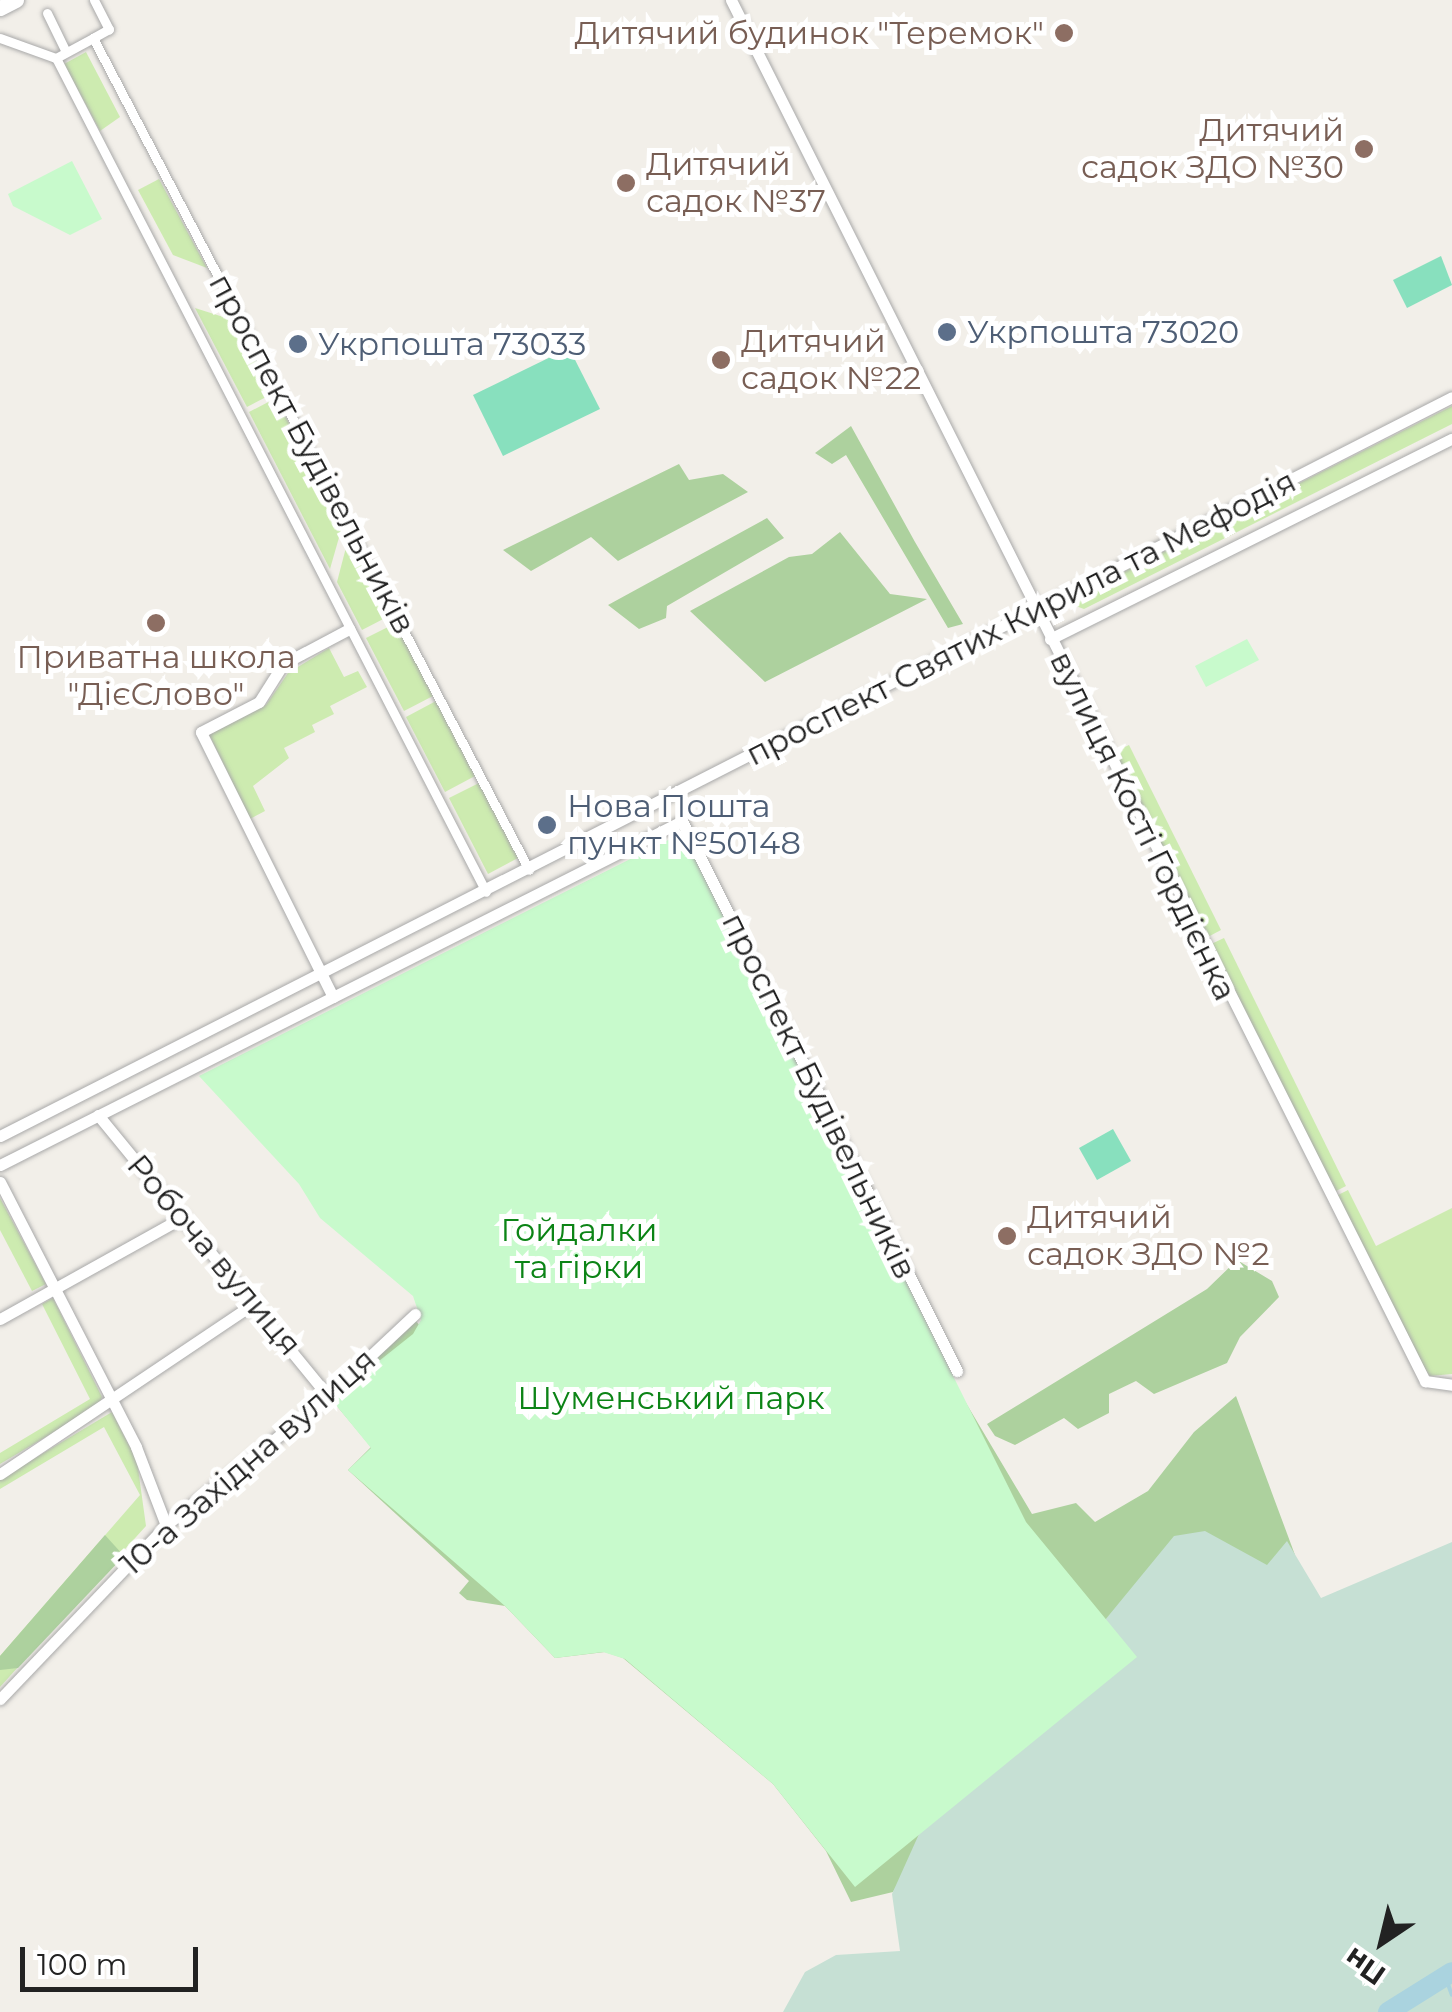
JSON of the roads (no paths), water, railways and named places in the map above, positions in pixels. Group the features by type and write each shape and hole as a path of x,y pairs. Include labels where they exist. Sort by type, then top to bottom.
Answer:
{"street":[{"path":"0,8 16,0"},
{"name":"проспект Будівельників","path":"94,0 109,29 93,38 529,870"},
{"name":"вулиця Кості Гордієнка","path":"731,0 1425,1381 1452,1385"},
{"path":"47,13 66,52"},
{"path":"0,38 56,58 93,38"},
{"name":"проспект Будівельників","path":"56,58 486,892"},
{"name":"проспект Святих Кирила та Мефодія","path":"0,1136 1452,397"},
{"name":"проспект Святих Кирила та Мефодія","path":"1050,638 1452,438"},
{"path":"0,1165 333,997 201,732 259,702 283,664 349,629"},
{"name":"проспект Будівельників","path":"333,997 682,821 956,1372"},
{"name":"Робоча вулиця","path":"98,1115 256,1302 328,1396"},
{"path":"0,1182 110,1400 166,1525"},
{"path":"0,1319 183,1217"},
{"path":"0,1474 256,1302"},
{"name":"10-а Західна вулиця","path":"0,1699 166,1525 328,1396 415,1314"}],"waterway":[{"path":"1388,2012 1452,1972"},
{"path":"1445,1976 1452,1995"}],"place":[{"name":"Дитячий будинок \"Теремок\"","path":"1064,33"},
{"name":"Дитячий садок ЗДО №30","path":"1364,149"},
{"name":"Дитячий садок №37","path":"626,183"},
{"name":"Укрпошта 73020","path":"947,332"},
{"name":"Укрпошта 73033","path":"298,344"},
{"name":"Дитячий садок №22","path":"721,360"},
{"name":"Приватна школа \"ДієСлово\"","path":"156,623"},
{"name":"Нова Пошта пункт №50148","path":"547,825"},
{"name":"Дитячий садок ЗДО №2","path":"1007,1236"}],"park label":[{"name":"Гойдалки та гірки","path":"579,1250"},
{"name":"Шуменський парк","path":"671,1398"}]}
